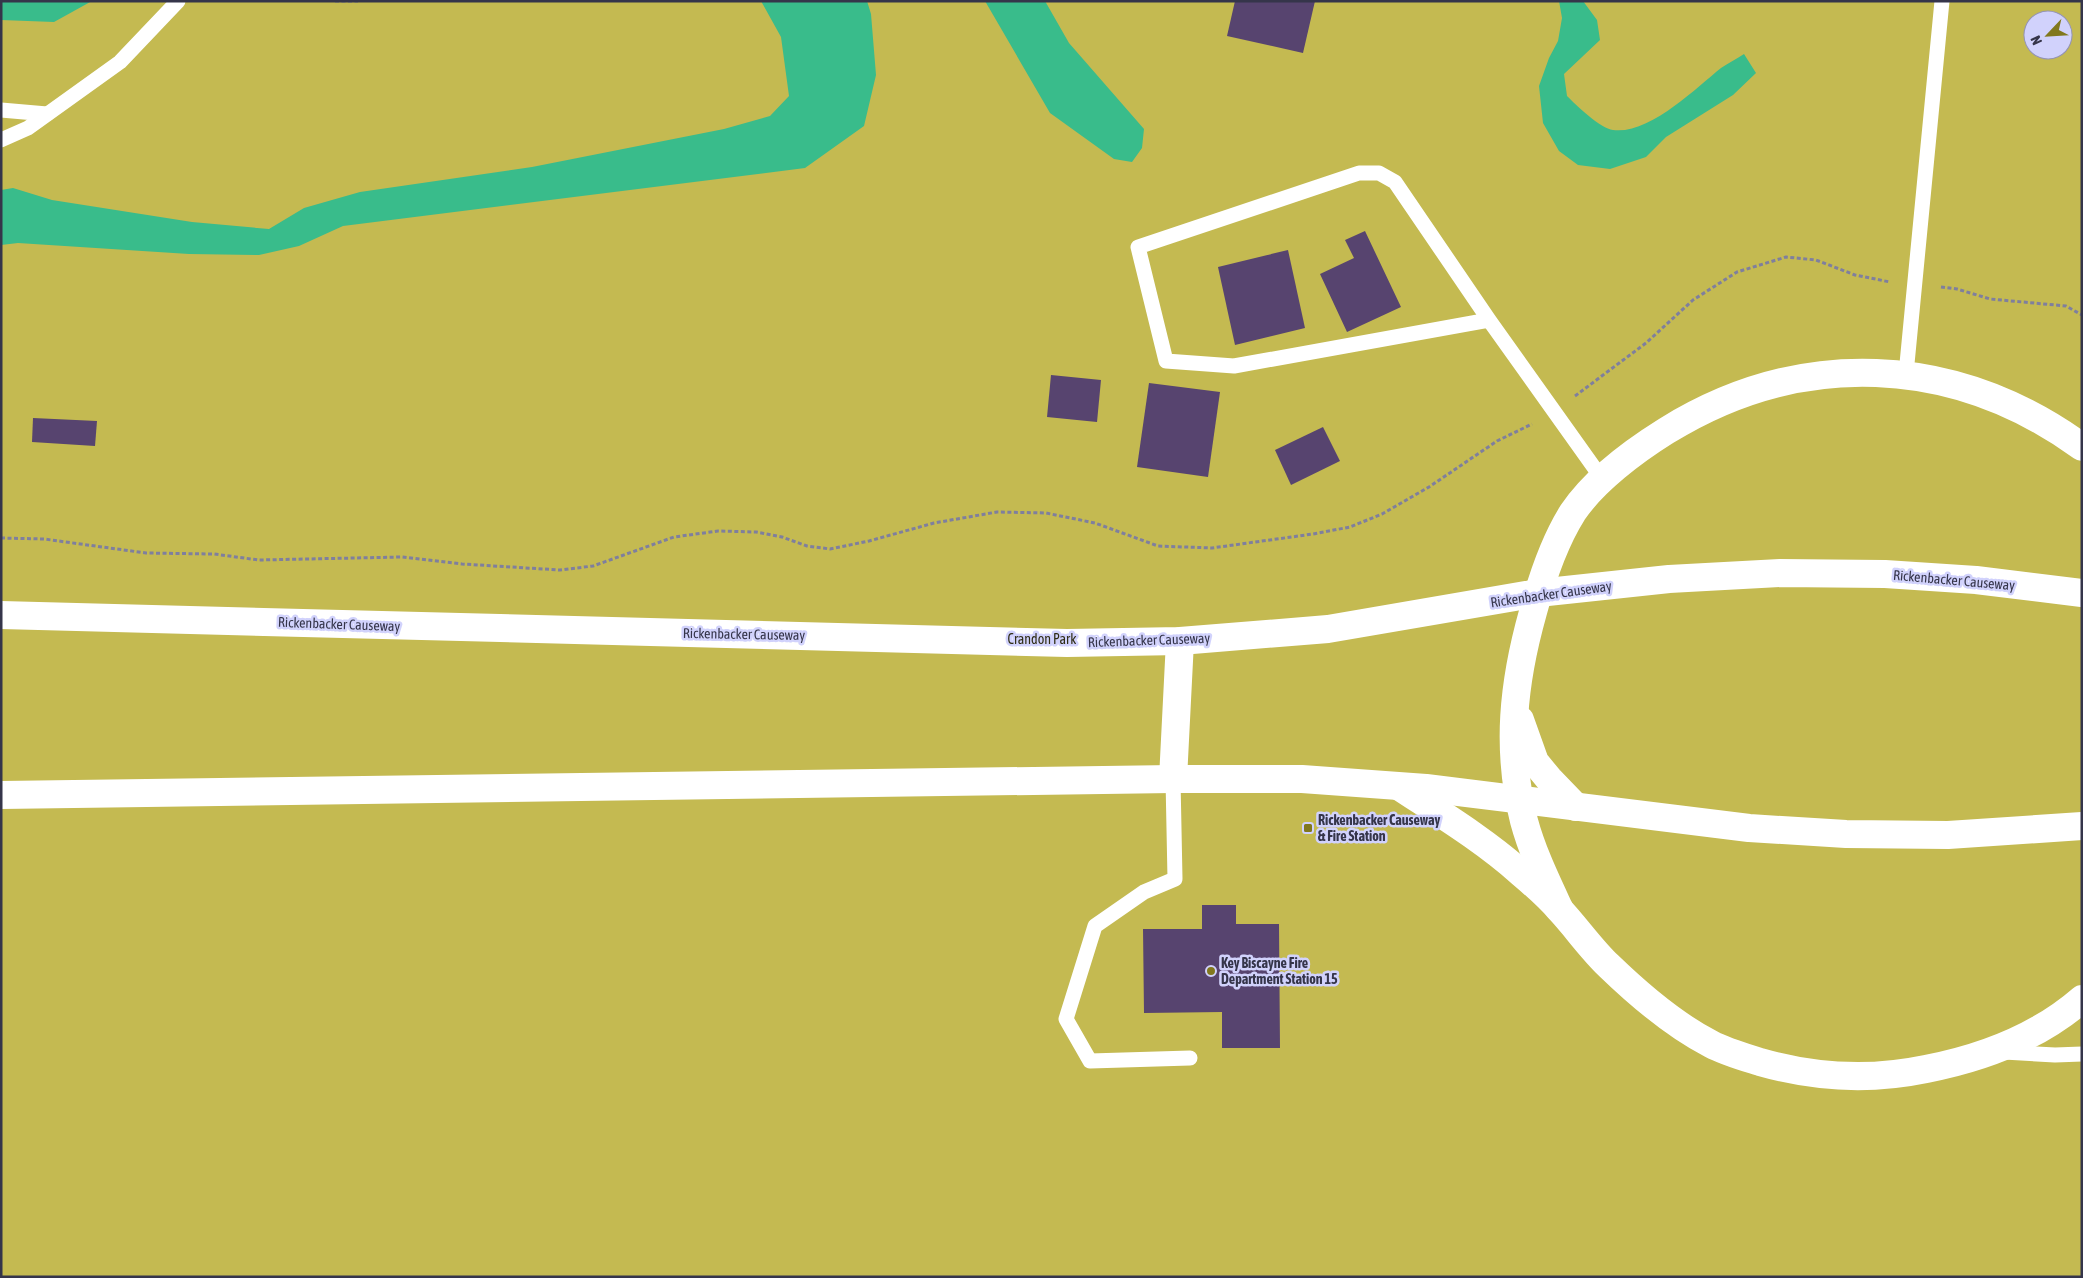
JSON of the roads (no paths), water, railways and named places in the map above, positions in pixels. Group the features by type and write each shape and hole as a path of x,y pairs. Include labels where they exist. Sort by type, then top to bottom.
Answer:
{"main road":[{"path":"1559,908 1543,875 1527,832 1520,800 1513,745 1514,704 1522,653 1538,593 1564,528 1586,496 1603,480 1632,455 1676,425 1718,403 1789,381 1842,373 1875,372 1906,374 1943,381 1996,399 2047,423 2082,446"},
{"name":"Rickenbacker Causeway","path":"1,615 1067,642 1180,641 1328,628 1538,593 1668,579 1780,573 1894,574 1976,580 2082,593"},
{"path":"1173,779 1180,641"},
{"path":"1514,704 1535,762 1576,807"},
{"path":"1,795 1173,779 1302,780 1426,788 1749,828 1846,834 1948,835 2082,826"},
{"path":"1399,787 1470,834 1521,872 1559,908 1608,965 1637,992 1704,1040 1738,1055 1783,1069 1835,1077 1858,1078 1906,1074 1959,1062 1995,1051 2036,1030 2082,999"}],"lane":[{"path":"1,140 28,128 120,62 178,1"},
{"path":"1906,374 1942,1"},
{"path":"1,110 48,114"},
{"path":"1489,320 1234,366 1166,361 1138,247 1359,172 1379,173 1395,182 1489,320 1603,480"},
{"path":"1173,779 1175,879 1144,892 1095,926 1066,1019 1090,1061 1190,1058"},
{"path":"1995,1051 2055,1055 2082,1054"}],"place":[{"name":"Rickenbacker Causeway & Fire Station","path":"1308,828"},
{"name":"Key Biscayne Fire Department Station 15","path":"1211,971"}],"park label":[{"name":"Crandon Park","path":"1042,639"}]}
